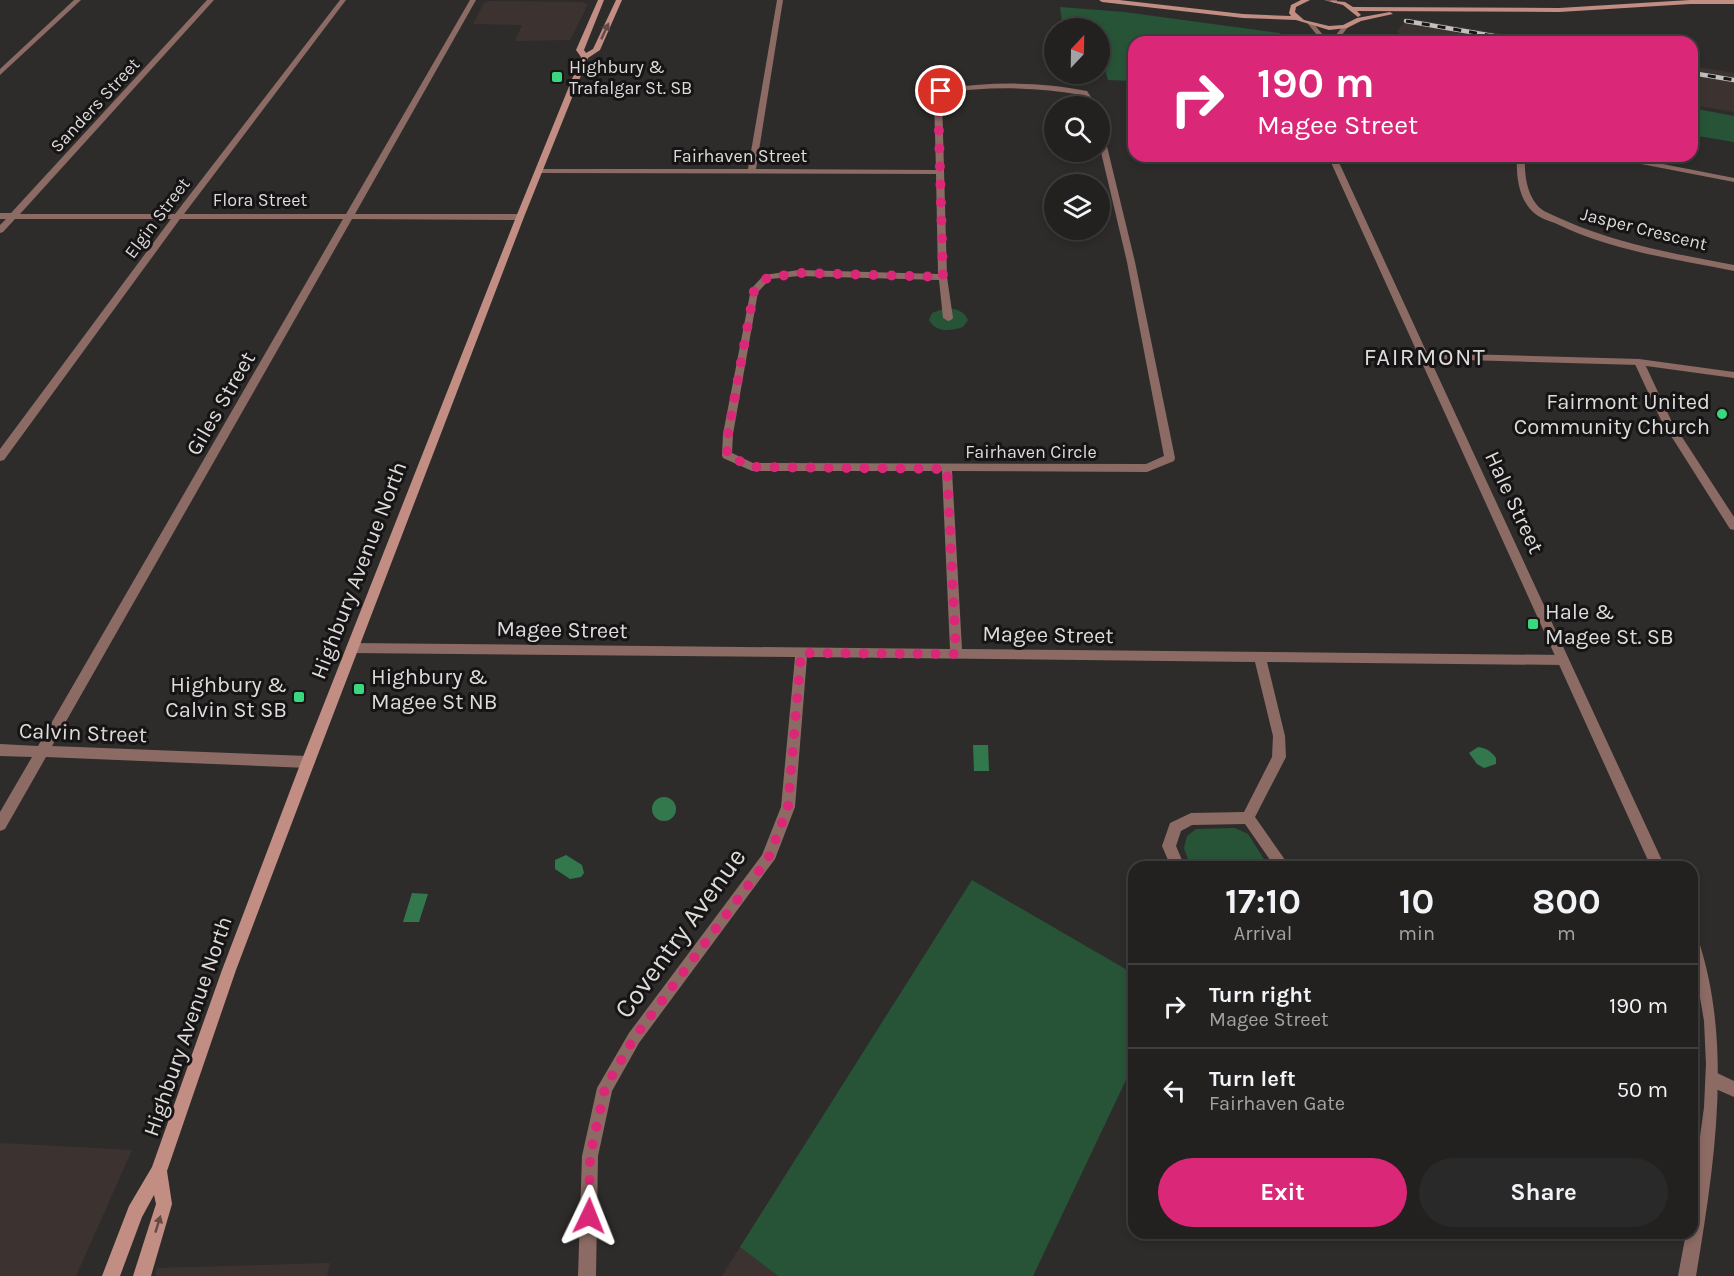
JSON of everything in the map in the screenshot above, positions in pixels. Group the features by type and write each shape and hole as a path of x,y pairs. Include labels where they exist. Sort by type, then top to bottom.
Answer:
{"main road":[{"name":"Highbury Avenue North","path":"585,57 580,50 601,0"},
{"name":"Highbury Avenue North","path":"111,1276 135,1212 159,1171 229,970 520,217 585,57 596,50 619,0"},
{"path":"1102,0 1243,16 1296,18 1329,28 1345,27 1359,19 1380,15 1472,8"},
{"path":"1283,8 1307,0"},
{"path":"1332,0 1353,9 1359,19"},
{"path":"1353,9 1559,10 1690,2 1734,2"},
{"path":"1293,6 1292,13 1296,18"},
{"path":"1208,12 1273,9"},
{"name":"Highbury Avenue North","path":"142,1276 164,1204 159,1171"}],"street":[{"path":"0,72 78,0"},
{"name":"Sanders Street","path":"0,230 212,0"},
{"name":"Elgin Street","path":"0,456 177,217 343,0"},
{"name":"Giles Street","path":"0,825 473,0"},
{"path":"752,171 780,0"},
{"path":"1311,24 1320,36"},
{"path":"1338,36 1345,27"},
{"path":"948,318 943,277 938,98 941,91 960,88 1065,89 1084,93 1086,96"},
{"name":"Fairhaven Circle","path":"943,277 799,273 767,278 754,291 728,434 727,455 752,467 947,469 1147,468 1170,458 1131,262 1107,162"},
{"name":"Hale Street","path":"1335,162 1655,861"},
{"name":"Jasper Crescent","path":"1521,162 1522,184 1535,209 1574,231 1623,245 1734,268"},
{"path":"1641,162 1734,180"},
{"name":"Fairhaven Street","path":"539,171 940,172"},
{"name":"Flora Street","path":"0,216 520,217"},
{"path":"1423,356 1639,362 1734,375"},
{"path":"1639,362 1666,420 1734,526"},
{"path":"947,469 956,654"},
{"name":"Magee Street","path":"352,648 1563,660"},
{"name":"Coventry Avenue","path":"587,1276 590,1156 605,1088 634,1038 768,859 788,807 801,653"},
{"path":"1248,818 1279,757 1279,736 1260,658"},
{"name":"Calvin Street","path":"0,750 308,762"},
{"path":"1175,861 1169,846 1175,827 1191,819 1248,818"},
{"path":"1248,818 1279,861"},
{"path":"1698,954 1714,1025 1716,1094 1698,1207"},
{"path":"1715,1080 1734,1089"},
{"path":"1687,1276 1693,1239"}],"shaded area":[{"path":"489,1 588,4 570,40 515,41 522,25 473,24 484,3"},
{"path":"1060,7 1124,12 1280,33 1282,36 1128,36 1128,81 1110,80 1110,18 1062,18"},
{"path":"1408,18 1514,36 1402,36 1397,31"},
{"path":"1698,67 1734,73 1734,112 1698,106"},
{"path":"1698,109 1734,116 1734,142 1698,136"},
{"path":"946,308 964,314 968,320 963,327 944,330 932,324 929,320 932,313"},
{"path":"973,745 988,745 989,771 974,771"},
{"path":"1478,747 1492,753 1496,758 1496,764 1484,768 1477,764 1469,753"},
{"path":"664,797 669,798 675,804 675,814 669,820 664,821 659,820 653,814 652,809 653,804 659,798"},
{"path":"1235,828 1248,834 1265,861 1189,861 1184,848 1187,836 1196,829"},
{"path":"566,855 582,865 584,873 581,877 570,879 555,869 555,860"},
{"path":"972,880 1128,971 1128,1076 1033,1276 778,1276 740,1247"},
{"path":"412,893 428,894 419,922 403,922"},
{"path":"0,1143 132,1150 76,1276 0,1276"},
{"path":"740,1247 778,1276 722,1276"},
{"path":"330,1263 327,1276 155,1276 157,1268"}],"railway":[{"path":"1406,21 1494,36"},
{"path":"1698,74 1734,80"}],"place":[{"name":"Highbury & Trafalgar St. SB","path":"557,77"},
{"name":"Fairmont United Community Church","path":"1722,414"},
{"name":"Hale & Magee St. SB","path":"1533,624"},
{"name":"Highbury & Magee St NB","path":"359,689"},
{"name":"Highbury & Calvin St SB","path":"299,697"}],"district":[{"name":"FAIRMONT","path":"1425,357"}],"route":[{"path":"589,1216 590,1156 605,1088 634,1038 768,859 788,807 801,653 956,654 947,469 752,467 727,455 728,434 754,291 767,278 799,273 943,277 938,98 941,91"}]}
